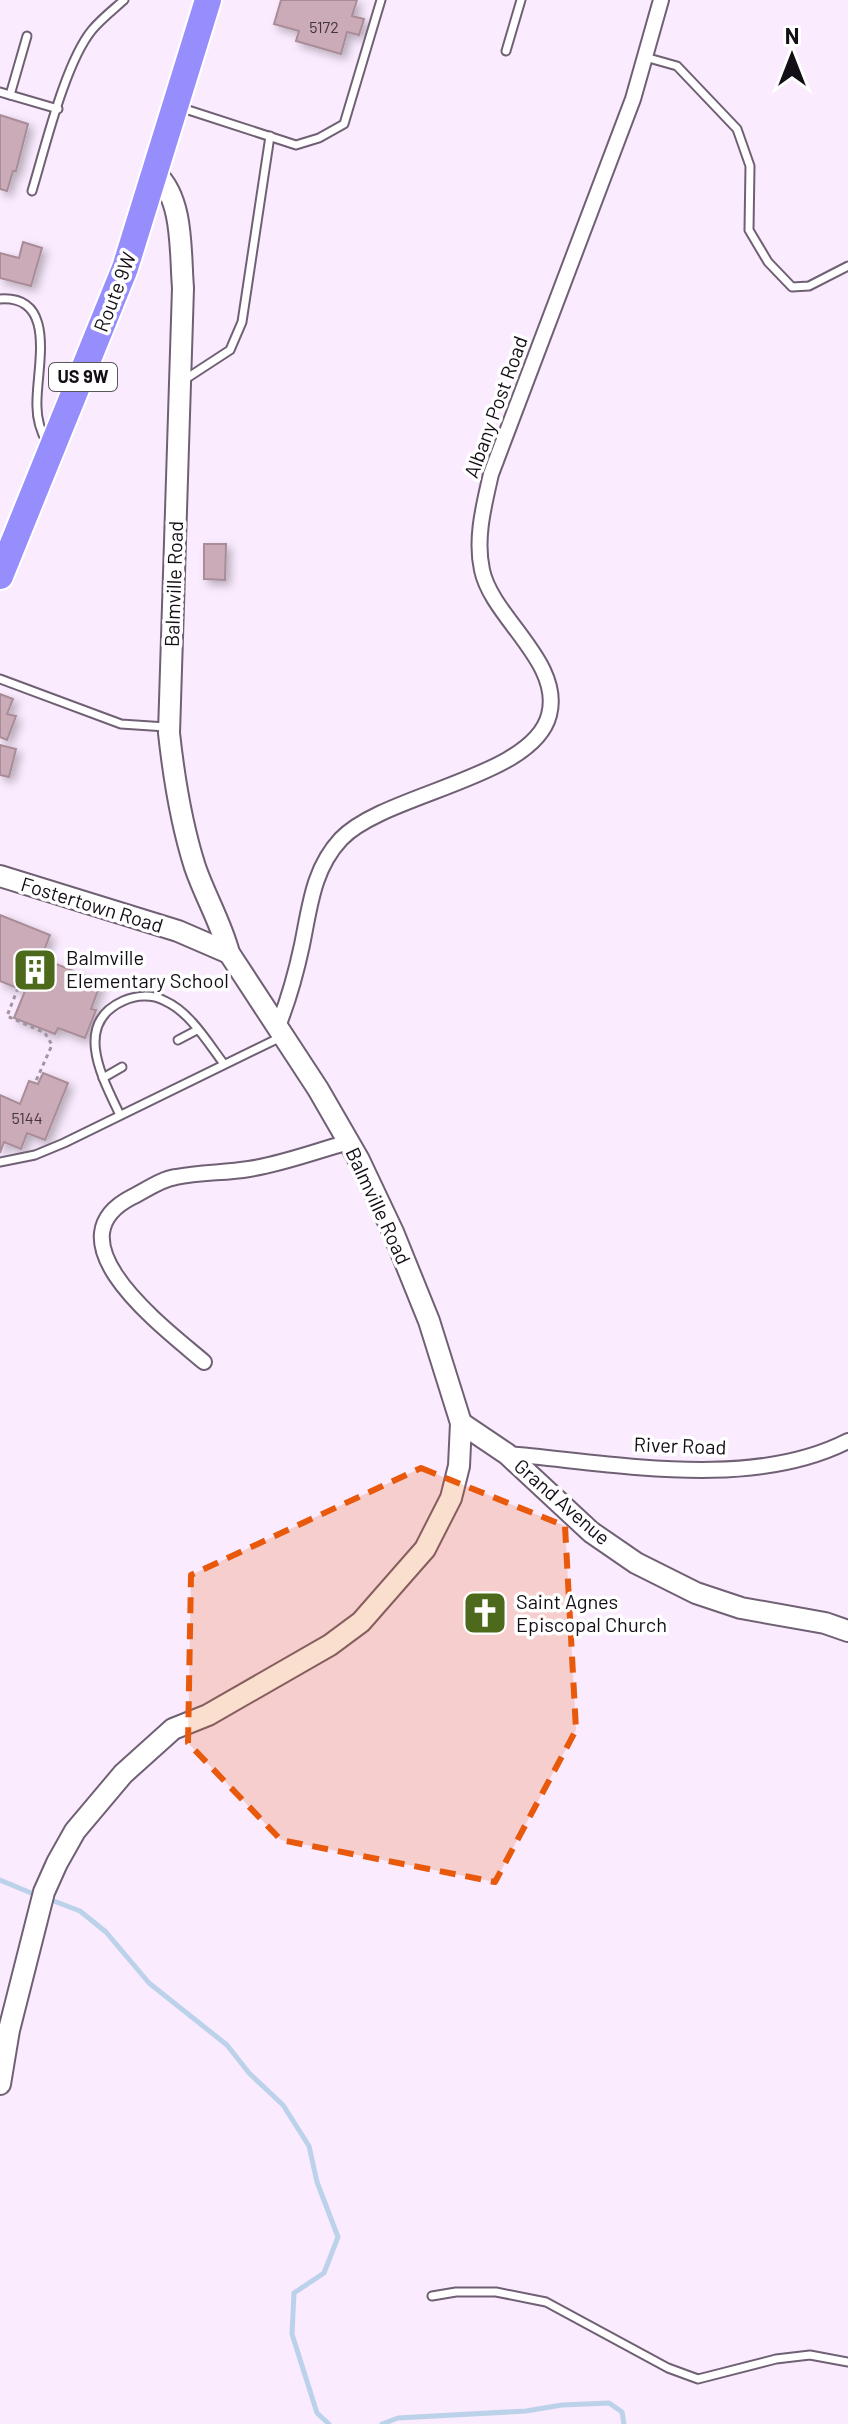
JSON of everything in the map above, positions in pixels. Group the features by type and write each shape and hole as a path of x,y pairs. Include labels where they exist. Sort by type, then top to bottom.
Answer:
{"highway":[{"name":"Route 9W","path":"0,576 125,268 208,0"}],"street":[{"name":"Albany Post Road","path":"280,1031 291,995 313,888 323,863 342,839 355,828 386,812 453,785 525,750 537,740 549,714 550,696 541,663 489,591 482,571 479,541 484,503 491,474 633,99 661,0"},
{"name":"Balmville Road","path":"0,2084 5,2029 42,1900 57,1863 94,1806 157,1741 173,1729 208,1715 330,1645 361,1622 389,1594 425,1549 451,1498 459,1466 461,1423 429,1321 393,1232 349,1142 229,953 196,868 175,789 170,727 183,288 180,244 170,192 156,174"},
{"name":"Fostertown Road","path":"0,876 178,931 229,953"},
{"path":"204,1362 146,1313 111,1269 101,1244 105,1222 122,1202 173,1177 252,1169 349,1142"},
{"name":"Grand Avenue","path":"461,1423 507,1454 591,1532 636,1563 696,1593 741,1608 825,1623 848,1631"},
{"name":"River Road","path":"507,1454 698,1470 758,1467 801,1460 848,1441"},
{"path":"825,1623 848,1618"}],"lane":[{"path":"32,191 80,49 92,30 124,0"},
{"path":"176,106 296,145 319,138 344,124 381,0"},
{"path":"506,51 521,0"},
{"path":"10,95 27,36"},
{"path":"645,57 677,66 737,129 750,166 749,230 768,262 792,287 809,286 848,266"},
{"path":"0,92 58,109"},
{"path":"180,383 230,350 242,322 270,136"},
{"path":"0,299 14,298 26,305 41,330 36,407 40,431 51,452"},
{"path":"0,679 121,724 170,727"},
{"path":"120,1115 97,1065 95,1045 97,1030 115,1004 131,997 150,996 167,1001 183,1014 224,1064"},
{"path":"178,1040 197,1030"},
{"path":"0,1162 35,1155 224,1064 280,1031"},
{"path":"103,1078 122,1067"},
{"path":"432,2296 456,2292 496,2292 546,2302 668,2368 698,2379 776,2359 810,2355 848,2362"}],"path":[{"path":"18,988 7,1016 45,1033 52,1045 35,1083"}],"highlighted area":[{"path":"421,1468 565,1526 576,1730 495,1882 281,1840 188,1743 191,1575"}],"building":[{"path":"281,0 357,0 352,16 364,19 359,35 347,32 341,54 296,41 299,31 274,24"},
{"path":"0,115 28,124 16,171 13,171 7,191 0,189"},
{"path":"23,242 42,248 31,286 0,278 0,253 19,258"},
{"path":"204,544 226,544 225,580 204,579"},
{"path":"0,694 13,699 7,714 16,716 7,740 0,737"},
{"path":"0,745 16,749 9,777 0,775"},
{"name":"Balmville Elementary School","path":"0,915 50,935 41,958 101,982 91,1009 96,1010 85,1038 58,1028 55,1034 14,1018 25,991 0,981"},
{"path":"43,1073 68,1083 45,1140 27,1133 21,1149 4,1142 0,1153 0,1095 20,1104 29,1081 38,1084"}],"waterway":[{"path":"0,1880 36,1895"},
{"path":"46,1898 80,1911 106,1932 149,1983 227,2045 249,2073 283,2105 309,2146 317,2182 338,2237 324,2273 294,2293 292,2334 317,2413 329,2424"},
{"path":"382,2424 398,2418 609,2403 622,2412 624,2424"}],"place":[{"name":"Balmville Elementary School","path":"35,970"},
{"name":"Saint Agnes Episcopal Church","path":"485,1613"}]}
